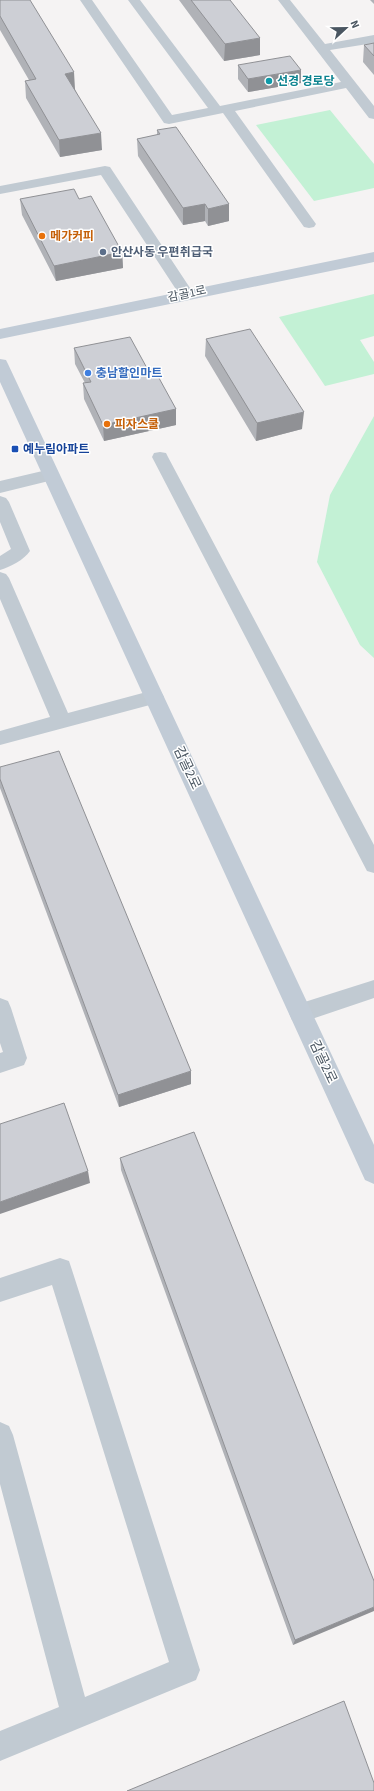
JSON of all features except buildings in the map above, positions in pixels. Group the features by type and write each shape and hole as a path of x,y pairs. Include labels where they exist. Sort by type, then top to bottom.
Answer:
{"street":[{"name":"감골1로","path":"0,334 186,294 374,257"},
{"name":"감골2로","path":"0,364 374,1172"}],"lane":[{"path":"86,0 169,120 349,84"},
{"path":"134,0 222,110 309,224"},
{"path":"284,0 374,115"},
{"path":"322,48 374,39"},
{"path":"0,190 105,170 186,294"},
{"path":"160,457 374,866"},
{"path":"0,487 51,475"},
{"path":"0,502 21,551 0,564"},
{"path":"0,578 62,722"},
{"path":"0,738 154,697"},
{"path":"300,1013 374,989"},
{"path":"0,1008 16,1058 0,1063"},
{"path":"0,1290 60,1270 186,1670 0,1746"},
{"path":"0,1435 76,1715"}],"green space":[{"path":"330,110 374,164 374,188 314,201 256,125"},
{"path":"374,294 374,336 360,340 374,362 374,374 325,386 279,317"},
{"path":"374,416 374,658 360,645 317,562 330,495"}],"place":[{"name":"선경 경로당","path":"269,81"},
{"name":"메가커피","path":"42,236"},
{"name":"안산사동 우편취급국","path":"103,252"},
{"name":"충남할인마트","path":"88,373"},
{"name":"피자스쿨","path":"107,424"},
{"name":"예누림아파트","path":"15,449"}]}
